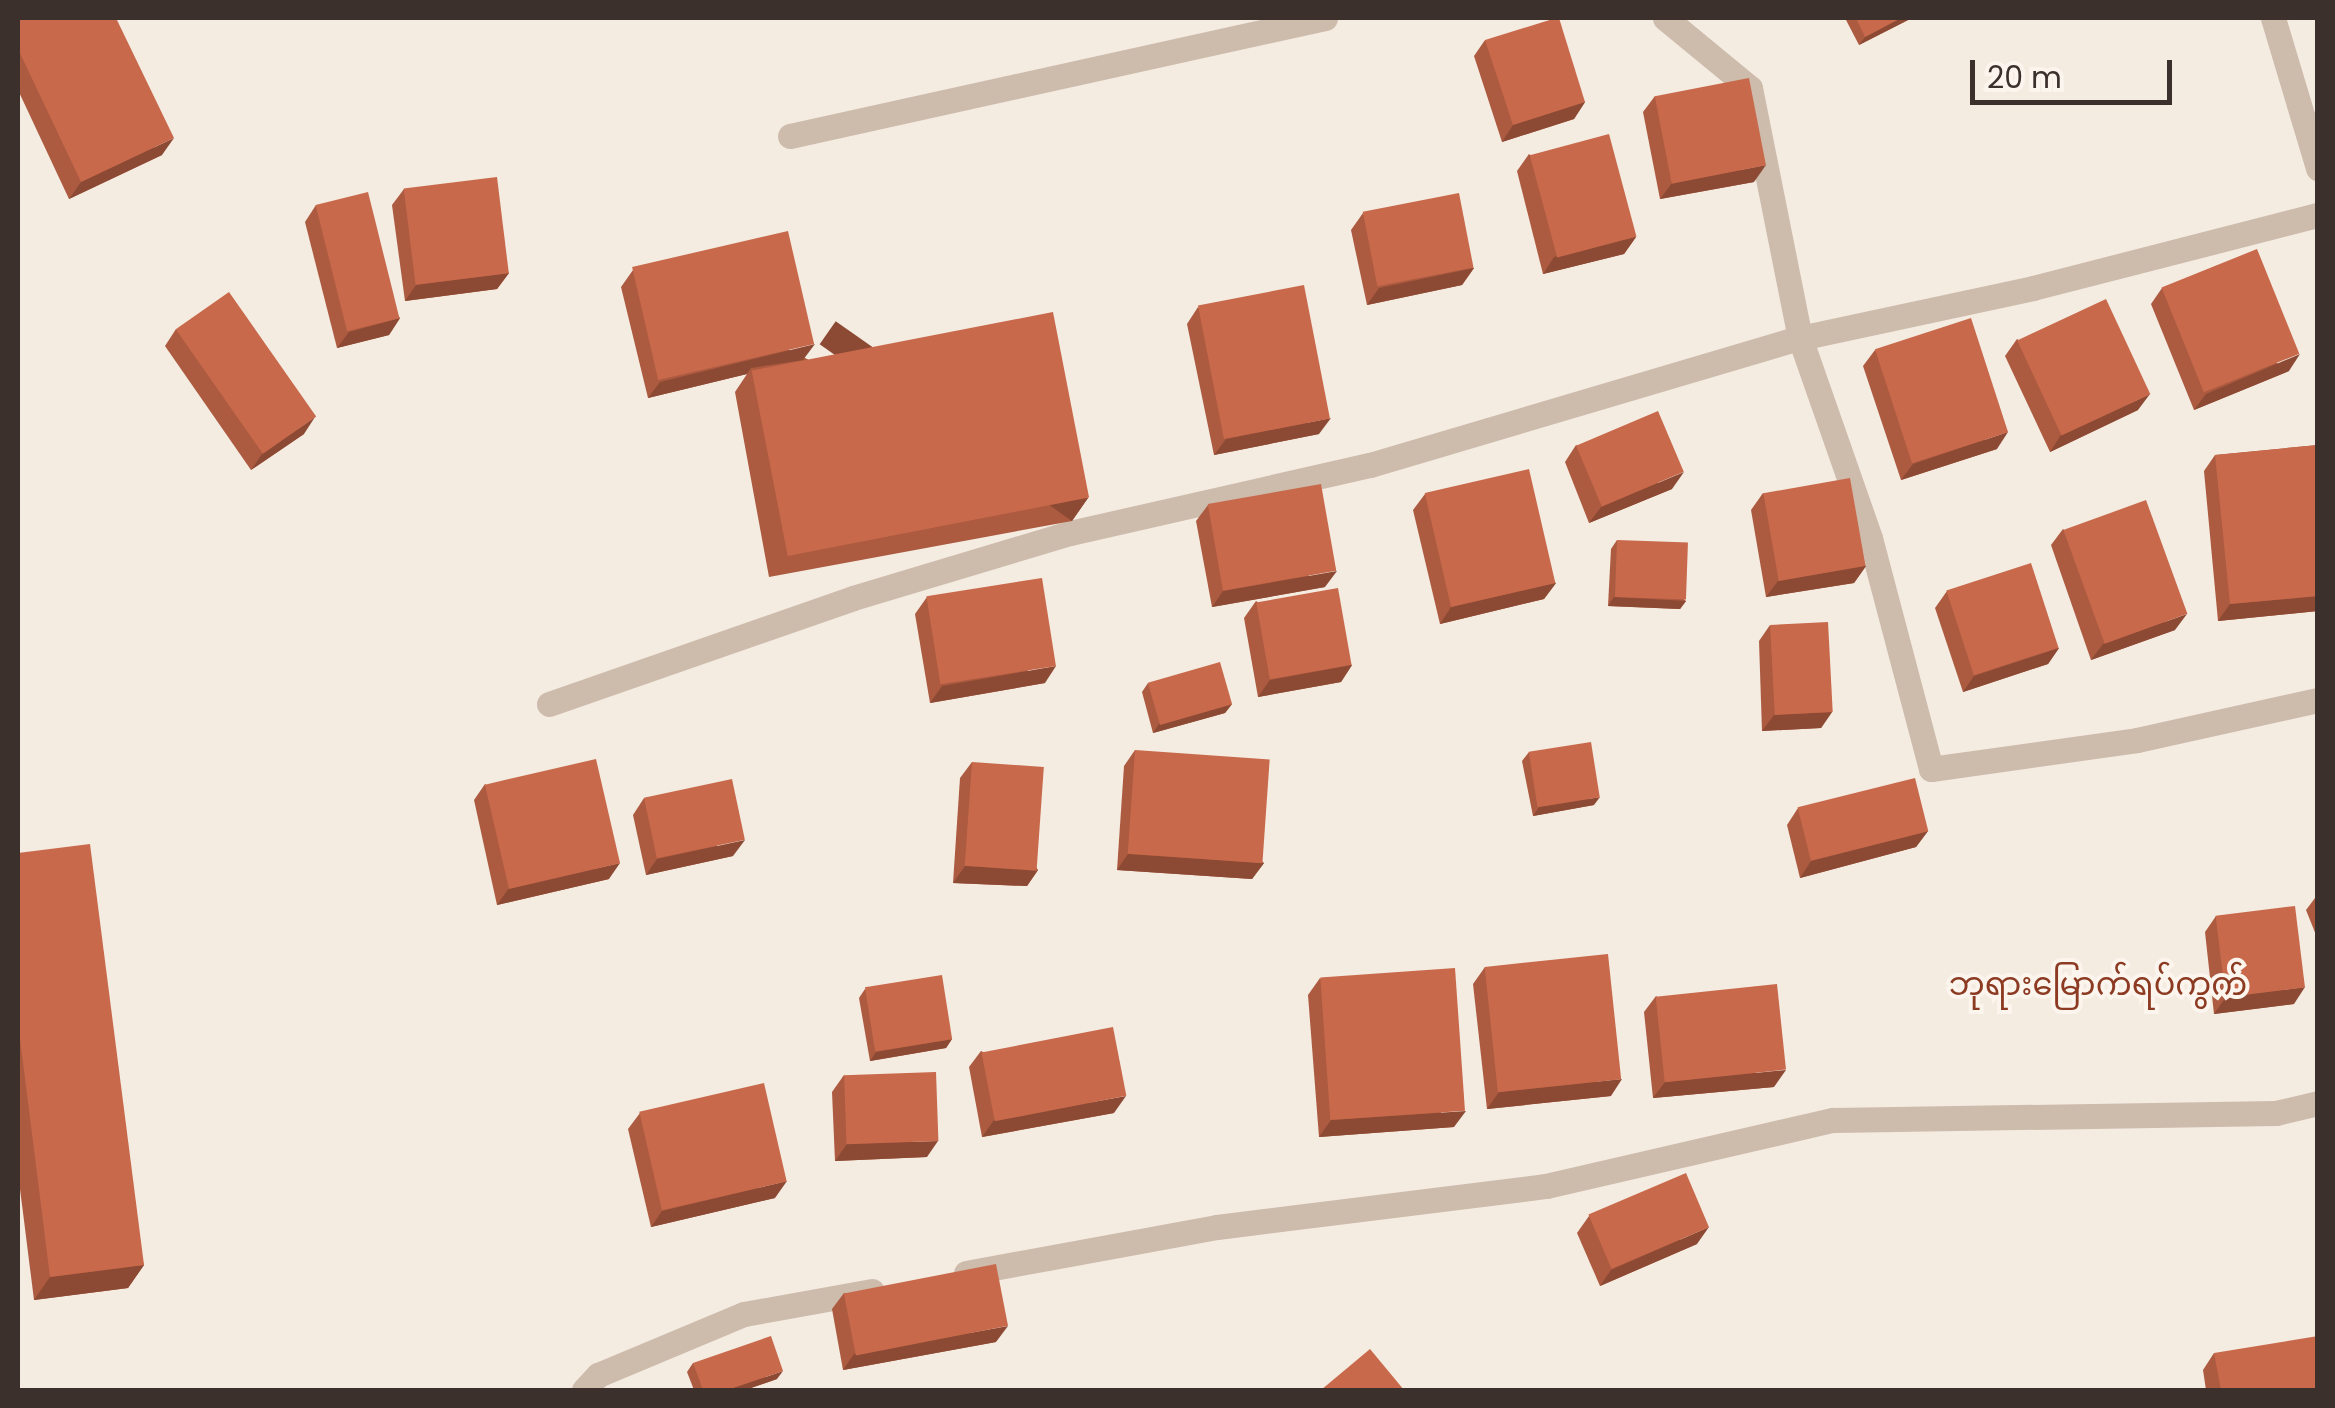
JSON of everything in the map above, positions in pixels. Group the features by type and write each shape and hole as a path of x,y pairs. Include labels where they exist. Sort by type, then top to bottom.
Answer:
{"street":[{"path":"790,136 1325,18"},
{"path":"1665,18 1750,88 1800,338 1870,538 1931,769 2137,740 2318,700"},
{"path":"2273,18 2318,168"},
{"path":"549,704 853,598 1052,538 1370,465 1800,338 2034,288 2318,215"},
{"path":"933,1280 1217,1227 1546,1186 1833,1120 2276,1113 2318,1103"},
{"path":"584,1390 598,1374 744,1314 895,1286"}],"building":[{"path":"18,18 116,18 174,138 81,182 18,49"},
{"path":"1556,18 1585,102 1513,125 1485,40"},
{"path":"1856,18 1901,18 1865,37"},
{"path":"1749,78 1766,165 1672,184 1655,96"},
{"path":"1609,134 1636,236 1557,258 1530,155"},
{"path":"497,177 509,273 416,285 404,188"},
{"path":"368,192 399,318 347,331 316,205"},
{"path":"1459,193 1474,268 1377,286 1363,212"},
{"path":"788,231 814,344 658,380 632,267"},
{"path":"2257,249 2299,354 2204,392 2162,288"},
{"path":"1304,285 1330,419 1224,439 1198,306"},
{"path":"229,292 316,417 263,454 176,329"},
{"path":"2106,299 2150,394 2062,436 2017,340"},
{"path":"1053,312 1089,498 788,556 752,371"},
{"path":"1971,318 2008,432 1912,463 1875,349"},
{"path":"1658,411 1684,472 1602,507 1576,446"},
{"path":"2318,445 2318,596 2230,604 2215,455"},
{"path":"1529,469 1555,583 1451,607 1425,493"},
{"path":"1850,478 1865,566 1779,581 1763,493"},
{"path":"1321,484 1336,571 1223,591 1208,504"},
{"path":"2146,500 2187,614 2105,644 2063,530"},
{"path":"1617,540 1688,542 1686,599 1615,597"},
{"path":"2031,563 2059,648 1974,675 1946,591"},
{"path":"1042,578 1056,666 940,684 926,596"},
{"path":"1338,588 1352,665 1270,679 1256,602"},
{"path":"1828,622 1833,712 1775,715 1770,625"},
{"path":"1220,662 1232,704 1160,725 1148,683"},
{"path":"1591,742 1600,797 1538,807 1529,752"},
{"path":"1135,750 1270,759 1262,863 1128,854"},
{"path":"596,759 620,863 509,889 485,785"},
{"path":"972,762 1044,767 1037,871 965,866"},
{"path":"1915,778 1928,831 1811,861 1798,807"},
{"path":"732,779 745,840 657,858 644,798"},
{"path":"90,844 144,1265 50,1277 18,1023 18,853"},
{"path":"2295,906 2305,987 2226,997 2216,916"},
{"path":"1608,954 1621,1079 1498,1092 1485,967"},
{"path":"1455,968 1465,1111 1330,1120 1320,977"},
{"path":"942,975 952,1039 875,1051 865,987"},
{"path":"1777,984 1786,1070 1665,1082 1656,997"},
{"path":"1113,1027 1126,1096 995,1121 981,1053"},
{"path":"936,1072 938,1141 846,1144 844,1075"},
{"path":"764,1083 787,1181 662,1210 639,1112"},
{"path":"1686,1173 1709,1227 1611,1269 1588,1214"},
{"path":"996,1264 1008,1326 856,1355 844,1294"},
{"path":"771,1336 783,1371 727,1390 703,1390 693,1363"},
{"path":"2318,1336 2318,1390 2221,1390 2214,1353"},
{"path":"1370,1349 1404,1390 1321,1390"}],"district":[{"name":"ဘုရားမြောက်ရပ်ကွက်","path":"2098,984"}]}
